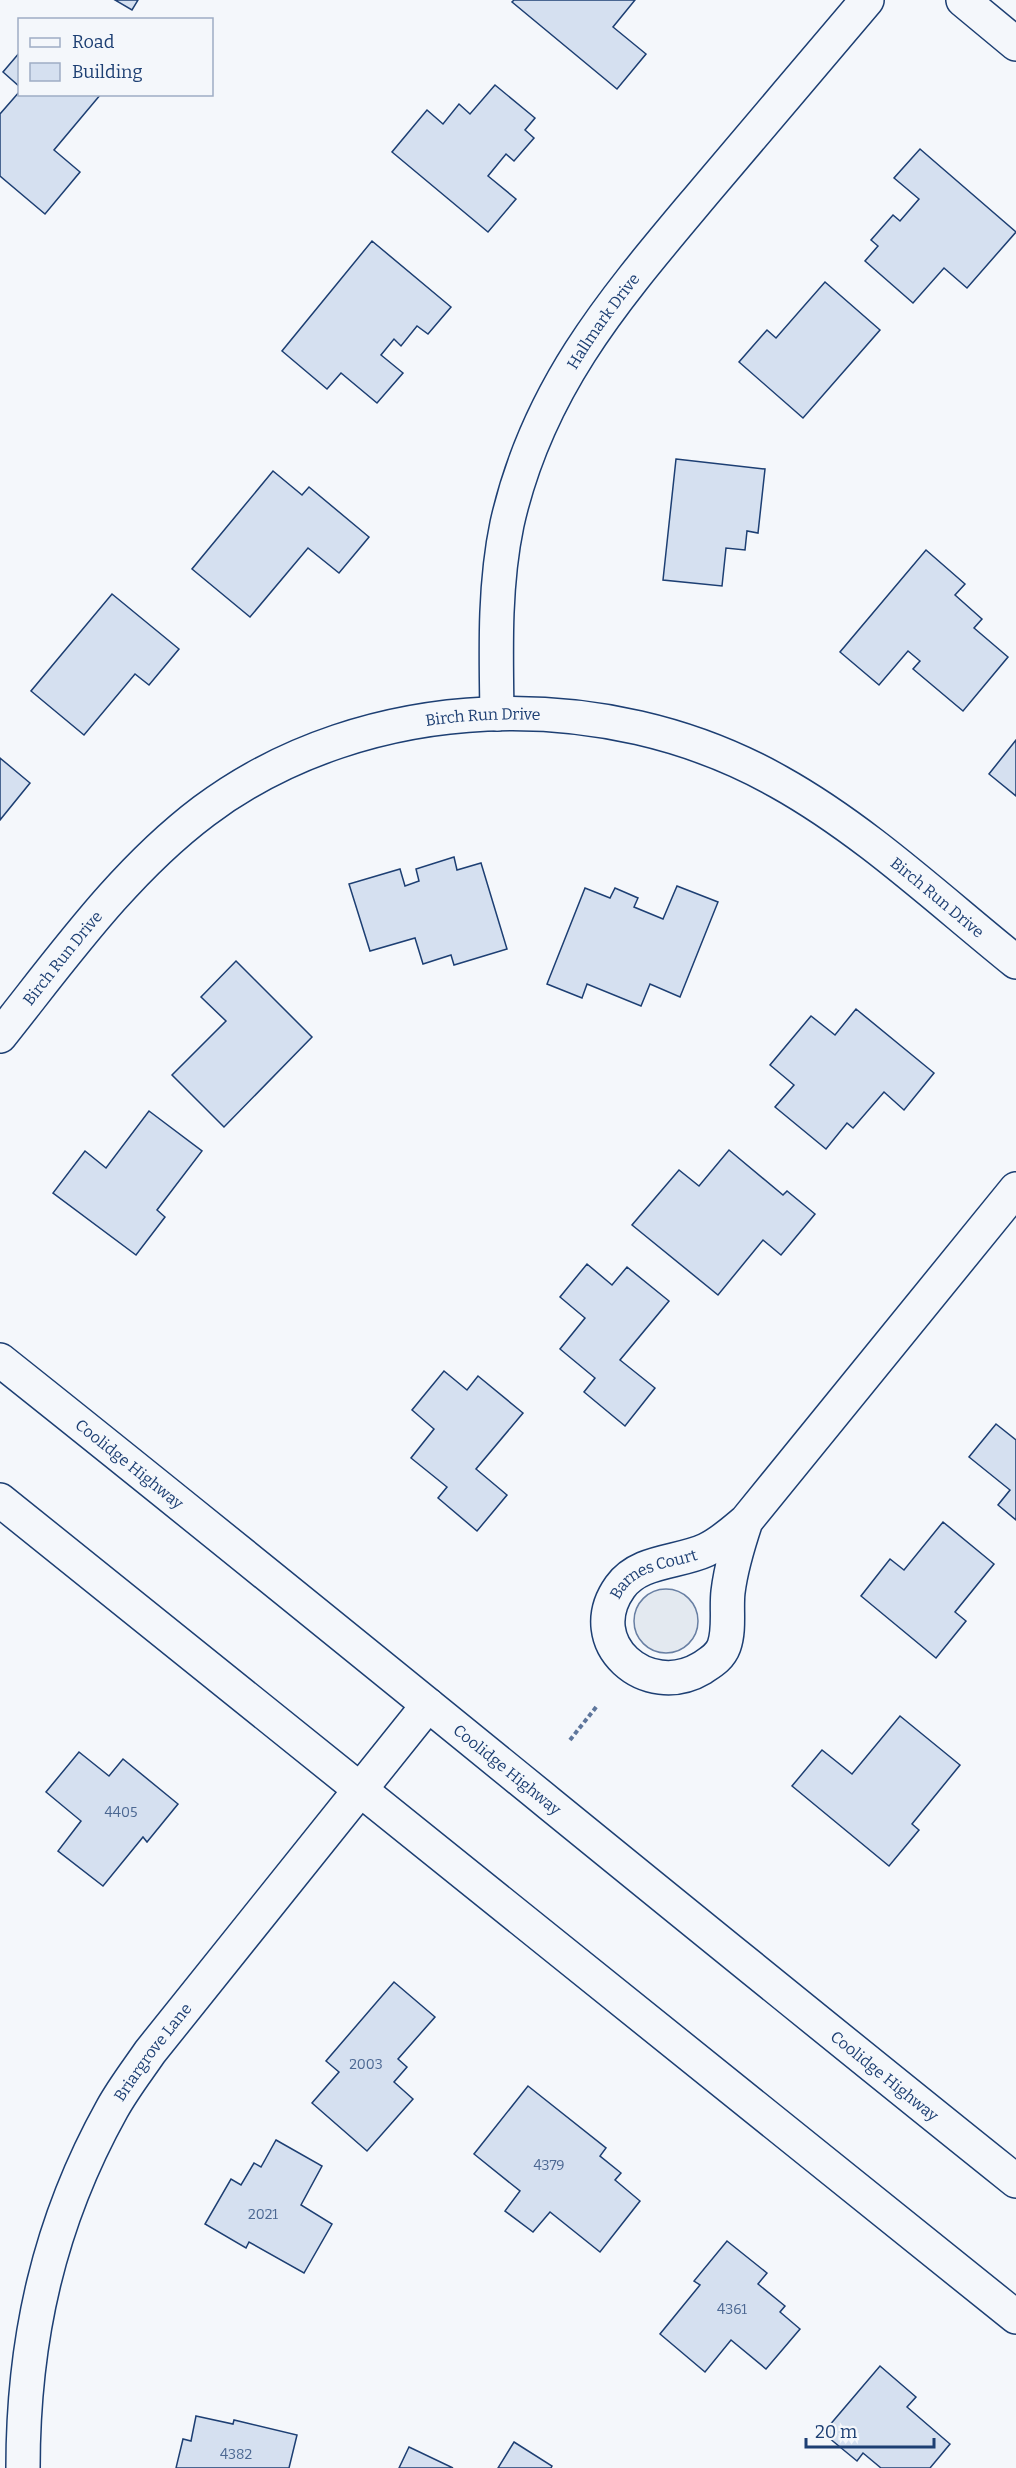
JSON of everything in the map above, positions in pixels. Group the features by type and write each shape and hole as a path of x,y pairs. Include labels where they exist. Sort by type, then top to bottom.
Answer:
{"street":[{"name":"Hallmark Drive","path":"497,714 498,590 507,524 524,466 549,405 578,351 616,297 867,0"},
{"path":"963,0 1016,44"},
{"name":"Birch Run Drive","path":"0,1036 120,888 204,812 248,782 310,750 367,734 422,720 497,714 546,715 614,723 684,739 734,758 821,806 1016,962"},
{"name":"Barnes Court","path":"746,1521 731,1571 723,1646 714,1660 695,1672 675,1677 657,1677 636,1671 622,1658 612,1644 608,1624 610,1605 620,1586 636,1571 705,1550 725,1539 746,1521 1016,1189"},
{"name":"Coolidge Highway","path":"0,1360 1016,2181"},
{"path":"0,1500 1016,2317"},
{"name":"Briargrove Lane","path":"23,2468 27,2376 36,2309 54,2241 81,2170 112,2107 150,2052 428,1705"}],"path":[{"path":"570,1740 597,1706"}],"shaded area":[{"path":"666,1589 684,1595 692,1603 698,1621 692,1639 684,1647 666,1653 648,1647 640,1639 634,1621 640,1603 648,1595"}],"building":[{"path":"115,0 138,0 132,10"},
{"path":"514,0 635,0 613,27 646,54 617,89 512,2"},
{"path":"18,54 18,85 3,72"},
{"path":"495,85 535,118 525,130 534,138 514,161 506,154 488,176 516,199 488,232 392,152 427,110 443,124 459,104 470,114"},
{"path":"18,93 18,96 99,96 54,150 80,172 45,214 0,176 0,114"},
{"path":"920,149 1016,232 967,288 944,268 913,303 865,261 878,246 871,240 893,215 900,221 919,199 894,178"},
{"path":"372,241 451,307 428,334 417,326 401,346 394,339 381,355 403,373 377,403 341,373 327,389 282,351"},
{"path":"825,282 880,330 803,418 739,362 767,330 776,338"},
{"path":"676,459 765,469 758,533 747,531 745,550 726,548 722,586 663,580"},
{"path":"273,471 302,495 309,487 369,537 339,573 308,548 250,617 192,569"},
{"path":"926,550 965,584 955,595 982,619 974,628 1008,657 963,711 913,669 920,661 908,651 879,685 840,652"},
{"path":"112,594 179,649 149,685 135,674 84,735 31,691"},
{"path":"1016,740 1016,796 989,774"},
{"path":"0,758 30,783 0,820"},
{"path":"454,857 457,870 481,863 507,949 454,965 451,955 423,964 415,938 370,951 349,884 400,869 405,886 419,881 416,869"},
{"path":"677,886 718,902 680,997 650,984 641,1006 587,984 582,998 547,984 585,888 610,898 615,888 638,898 634,907 663,919"},
{"path":"236,961 312,1037 224,1127 172,1075 226,1021 201,997"},
{"path":"856,1009 934,1073 904,1110 884,1092 853,1128 847,1123 826,1149 775,1107 794,1085 770,1065 811,1016 835,1035"},
{"path":"149,1111 202,1151 157,1210 165,1217 136,1255 53,1193 85,1151 106,1168"},
{"path":"729,1150 783,1195 787,1191 815,1214 781,1255 763,1240 718,1295 632,1225 679,1170 699,1186"},
{"path":"587,1264 612,1285 627,1267 669,1301 620,1360 655,1388 625,1426 584,1392 595,1378 560,1349 585,1318 560,1297"},
{"path":"444,1371 467,1390 478,1376 523,1413 476,1469 507,1495 477,1531 438,1498 447,1487 411,1458 434,1429 412,1410"},
{"path":"996,1424 1016,1440 1016,1520 998,1505 1010,1490 969,1457"},
{"path":"943,1522 994,1564 955,1612 966,1621 936,1658 861,1596 890,1559 904,1570"},
{"path":"900,1716 960,1765 912,1824 919,1830 889,1866 792,1786 822,1750 852,1774"},
{"path":"79,1752 109,1776 123,1759 178,1804 147,1842 143,1837 103,1886 58,1851 81,1821 46,1792"},
{"path":"394,1982 435,2017 398,2059 407,2067 394,2082 413,2099 367,2151 312,2103 339,2072 326,2061"},
{"path":"528,2086 606,2148 600,2156 621,2173 615,2180 640,2201 600,2252 550,2212 533,2232 505,2211 520,2191 474,2154"},
{"path":"276,2140 322,2166 301,2205 332,2224 304,2273 249,2242 246,2248 205,2224 231,2179 241,2185 254,2163 261,2167"},
{"path":"727,2241 767,2273 758,2284 785,2306 780,2312 800,2329 766,2369 731,2340 705,2372 660,2334 700,2285 694,2281"},
{"path":"880,2366 916,2397 907,2407 950,2444 930,2468 881,2468 863,2453 857,2461 823,2433"},
{"path":"196,2416 233,2424 234,2420 297,2435 289,2468 176,2468 183,2439 191,2441"},
{"path":"514,2442 552,2466 551,2468 498,2468"},
{"path":"409,2447 453,2468 399,2468"}]}
